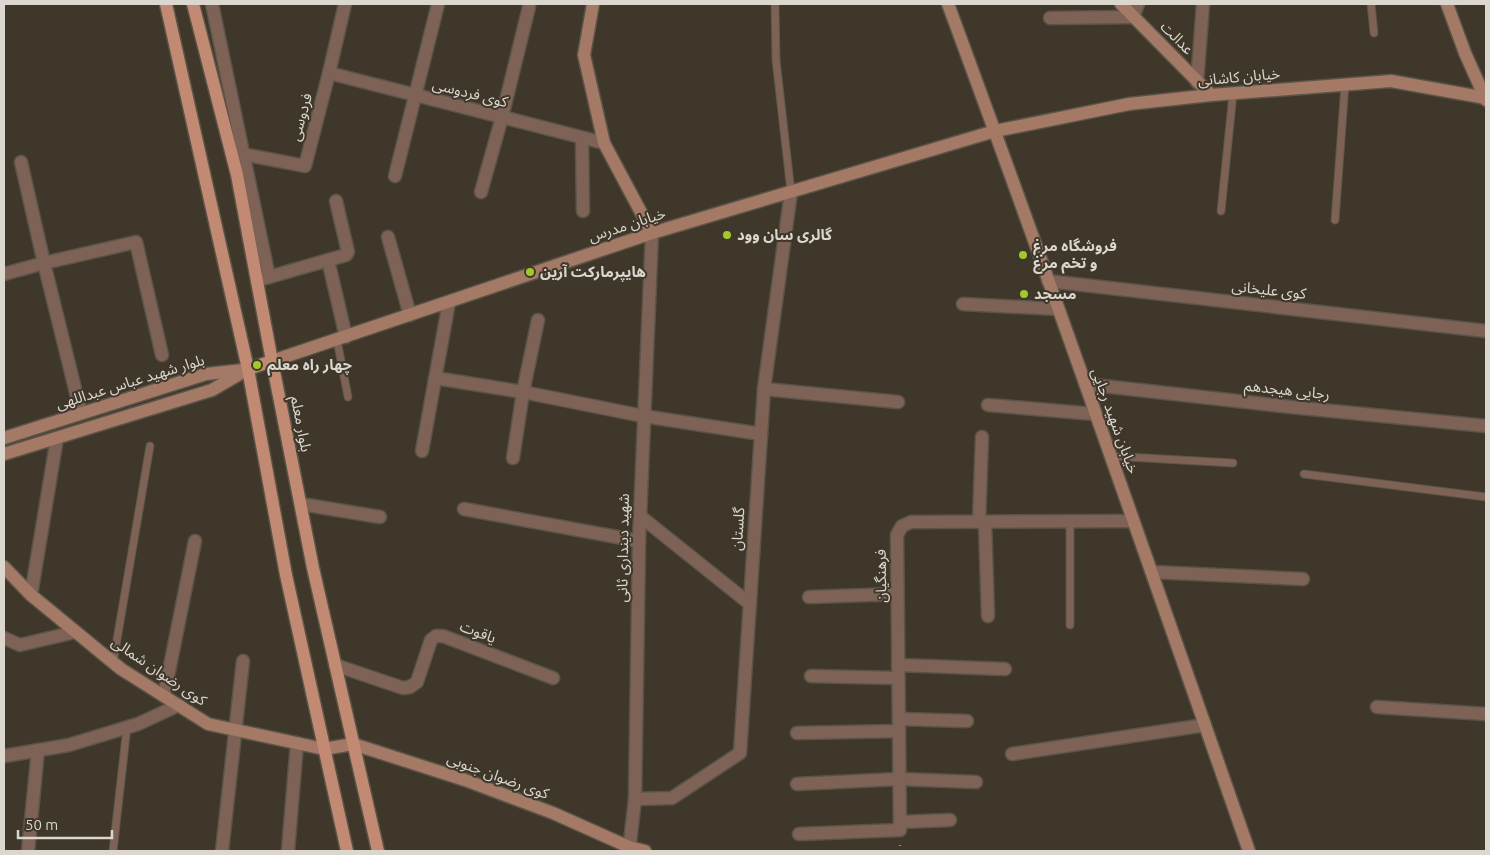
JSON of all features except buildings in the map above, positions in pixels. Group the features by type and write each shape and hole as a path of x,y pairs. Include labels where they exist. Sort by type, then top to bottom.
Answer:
{"main road":[{"path":"166,4 248,369 286,574 347,851"},
{"name":"بلوار معلم","path":"194,4 238,153 263,279 272,362 335,665 378,851"},
{"path":"248,369 272,362"}],"street":[{"path":"212,4 238,153"},
{"name":"فردوسی","path":"238,153 305,166 345,4"},
{"path":"395,176 438,4"},
{"path":"593,4 584,55 604,143 652,233"},
{"name":"خیابان شهید رجایی","path":"948,4 1096,414 1249,851"},
{"name":"عدالت","path":"1121,4 1211,96"},
{"path":"1050,18 1134,17 1138,4"},
{"path":"1197,82 1203,4"},
{"path":"1446,4 1465,53 1486,99"},
{"path":"481,192 529,7"},
{"name":"کوی فردوسی","path":"329,74 604,143"},
{"name":"خیابان کاشانی","path":"995,131 1129,104 1392,81 1486,99"},
{"name":"خیابان مدرس","path":"272,362 652,233 995,131"},
{"path":"582,138 583,211"},
{"path":"21,162 81,413"},
{"name":"گلستان","path":"635,799 672,798 740,754 764,389 791,192"},
{"path":"263,279 348,254 336,201"},
{"name":"شهید دینداری ثانی","path":"629,849 635,799 639,541 652,233"},
{"path":"388,237 410,315"},
{"path":"4,274 136,242 162,356"},
{"path":"328,260 342,338"},
{"name":"کوی علیخانی","path":"1048,281 1486,331"},
{"path":"422,451 449,302"},
{"path":"963,304 1058,309"},
{"path":"513,458 523,392 538,320"},
{"name":"بلوار شهید عباس عبداللهی","path":"4,438 206,374 248,369"},
{"name":"بلوار شهید عباس عبداللهی","path":"4,454 212,390 248,369"},
{"path":"436,378 523,392 643,416 761,434"},
{"name":"رجایی هیجدهم","path":"1085,384 1486,426"},
{"path":"764,389 898,402"},
{"path":"988,405 1096,414"},
{"path":"982,437 982,522 988,616"},
{"path":"31,595 57,438"},
{"path":"301,504 380,517"},
{"path":"464,509 639,541"},
{"path":"640,516 750,604"},
{"name":"فرهنگیان","path":"900,826 897,535 902,526 911,522 1133,521"},
{"path":"164,696 195,541"},
{"name":"کوی رضوان شمالی","path":"4,567 31,595 120,669 208,724 324,749"},
{"path":"1152,572 1303,579"},
{"path":"809,597 898,594"},
{"path":"4,638 20,645 75,632"},
{"name":"یاقوت","path":"335,665 403,688 410,687 417,682 431,640 436,636 443,636 553,678"},
{"path":"222,851 243,661"},
{"path":"811,676 898,671 1005,669"},
{"path":"4,756 68,745 138,724 179,705"},
{"path":"1377,707 1486,714"},
{"path":"797,733 967,721"},
{"path":"1012,754 1205,725"},
{"path":"288,851 297,743"},
{"path":"324,749 353,744"},
{"name":"کوی رضوان جنوبی","path":"353,744 465,780 553,813 629,849"},
{"path":"28,851 38,750"},
{"path":"797,784 899,779 976,782"},
{"path":"799,834 950,820"},
{"path":"629,849 645,851"}],"lane":[{"path":"776,4 776,60 791,192"},
{"path":"1371,4 1374,33"},
{"path":"1335,220 1344,85"},
{"path":"1221,210 1233,94"},
{"path":"342,338 348,397"},
{"path":"113,663 150,446"},
{"path":"1110,456 1232,463"},
{"path":"1304,474 1486,497"},
{"path":"1070,522 1070,625"},
{"path":"113,851 127,727"}],"place":[{"name":"گالری سان وود","path":"727,235"},
{"name":"فروشگاه مرغ و تخم مرغ","path":"1023,255"},
{"name":"هایپرمارکت آرین","path":"530,272"},
{"name":"مسجد","path":"1024,294"},
{"name":"چهار راه معلم","path":"257,365"}]}
